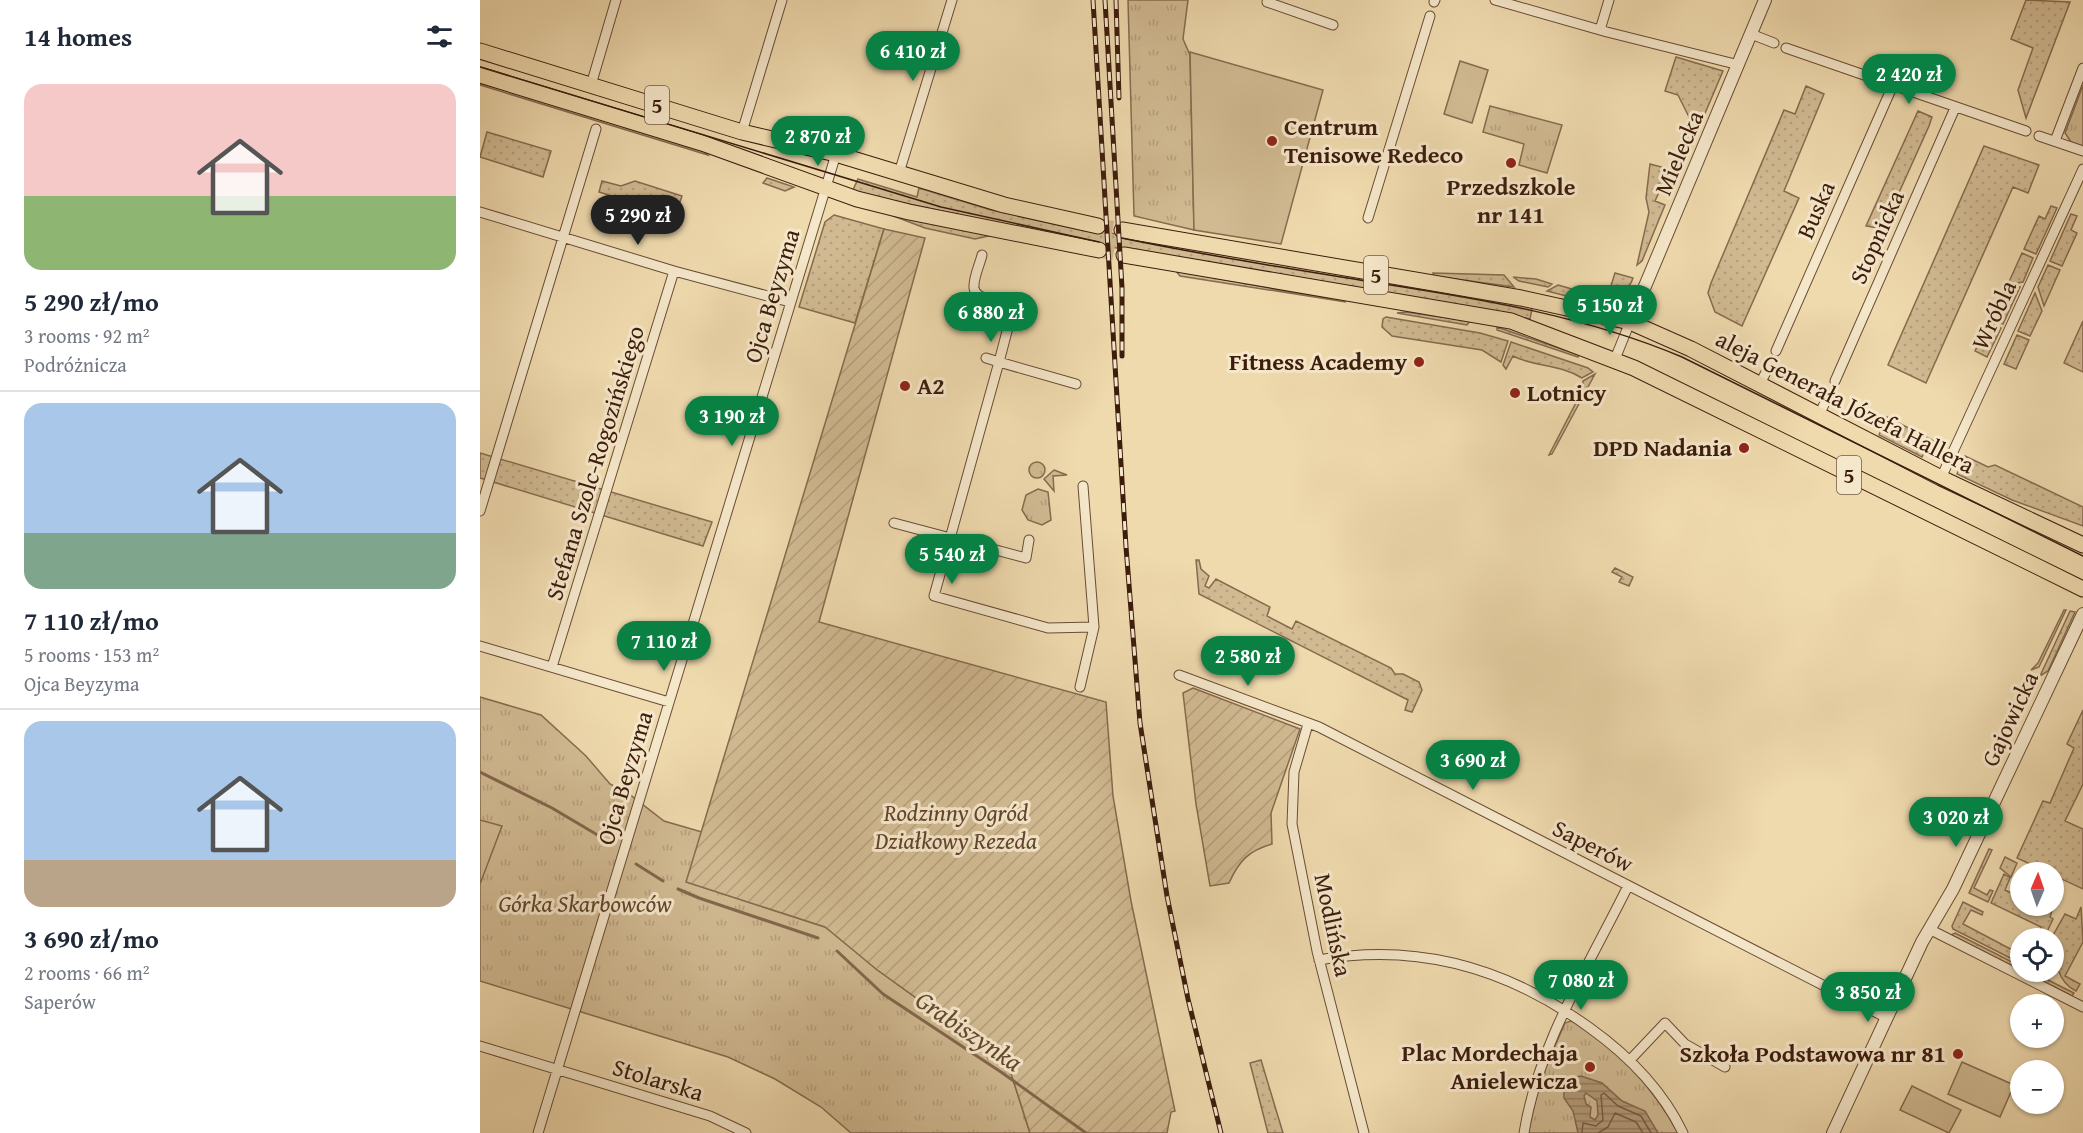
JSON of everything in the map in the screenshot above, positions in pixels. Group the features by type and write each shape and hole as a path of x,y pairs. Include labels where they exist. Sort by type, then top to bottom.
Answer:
{"main road":[{"name":"5","path":"480,51 742,132 836,154 1004,205 1098,226"},
{"name":"5","path":"480,75 702,143 825,188 900,210 1099,250"},
{"name":"aleja Generała Józefa Hallera","path":"1122,230 1521,298 1630,322 1691,349 1941,478 2083,545"},
{"name":"5","path":"1124,255 1496,318 1615,359 2083,589"}],"street":[{"path":"591,85 616,0"},
{"path":"742,132 782,0"},
{"path":"899,173 952,0"},
{"path":"1495,0 1600,30 1739,65"},
{"path":"1600,30 1609,0"},
{"name":"Mielecka","path":"1630,322 1765,0"},
{"path":"1264,1 1333,24"},
{"path":"1368,218 1430,16"},
{"path":"1752,34 1774,43"},
{"path":"1786,48 2026,131"},
{"path":"2055,141 2083,68"},
{"name":"Buska","path":"1776,351 1893,86"},
{"name":"Stopnicka","path":"1835,381 1955,108"},
{"path":"480,511 596,129"},
{"path":"2038,136 2083,151"},
{"name":"Ojca Beyzyma","path":"538,1133 836,154"},
{"name":"Wróbla","path":"1941,478 2083,169"},
{"path":"480,212 674,271 790,302"},
{"path":"982,255 974,285 975,292 980,296 1006,304 1012,312 934,596 1048,628 1094,627"},
{"name":"Stefana Szolc-Rogozińskiego","path":"552,667 674,271"},
{"path":"1615,359 1630,322"},
{"path":"986,358 1076,384"},
{"path":"1760,384 1770,364"},
{"path":"1818,415 1829,394"},
{"path":"1080,687 1094,627 1083,486"},
{"path":"894,523 1026,558 1029,540"},
{"name":"Gajowicka","path":"1833,1133 1922,942 1953,889 2083,614"},
{"path":"480,646 669,702"},
{"name":"Saperów","path":"1179,675 1308,724 1364,750 1887,1018"},
{"name":"Modlińska","path":"1308,724 1294,772 1292,824 1319,960 1365,1133"},
{"path":"1524,1133 1538,1074 1566,1010 1628,886"},
{"path":"1930,930 2083,1007"},
{"path":"1319,960 1398,955 1448,961 1499,975 1566,1010 1630,1060 1655,1087 1683,1133"},
{"path":"1630,1060 1665,1023 1685,1044 1725,1067"},
{"name":"Stolarska","path":"480,1046 710,1116 746,1133"}],"green space":[{"path":"1128,0 1188,0 1183,39 1190,55 1194,230 1134,216"},
{"path":"2026,0 2070,2 2026,118 2018,90 2033,48 2011,39"},
{"path":"1190,52 1323,90 1281,244 1194,230"},
{"path":"1676,57 1723,71 1683,165 1676,168 1689,117 1678,95 1665,91"},
{"path":"1460,61 1488,70 1472,123 1444,114"},
{"path":"480,81 705,151 708,155 480,85"},
{"path":"2083,85 2083,146 2071,142 2065,133"},
{"path":"1806,86 1824,94 1784,191 1799,198 1742,326 1715,312 1708,293 1784,110 1795,114"},
{"path":"1490,106 1562,125 1547,173 1519,165 1524,144 1483,132"},
{"path":"1918,111 1932,117 1884,226 1878,228 1866,226"},
{"path":"487,132 551,151 543,177 480,157"},
{"path":"1984,146 2039,165 2028,193 2013,187 1926,383 1888,365"},
{"path":"1650,164 1680,172 1675,185 1664,181 1655,201 1665,205 1642,261 1637,265 1649,212 1646,198"},
{"path":"767,178 794,187 785,191 763,183"},
{"path":"858,179 917,197 919,188 991,210 1131,237 1533,304 1530,319 1164,258 852,192"},
{"path":"602,181 621,186 635,181 682,196 675,216 599,192"},
{"path":"2051,206 2057,208 2036,254 2024,249 2039,216 2045,219"},
{"path":"883,212 993,235 975,239 925,228"},
{"path":"2071,214 2077,216 2071,230 2077,233 2062,266 2050,261"},
{"path":"834,215 884,229 855,323 799,307 825,222"},
{"name":"Rodzinny Ogród Działkowy Rezeda","path":"884,229 925,238 819,622 1106,702 1113,796 1131,901 1175,1111 1171,1112 1167,1133 1030,1133 1008,1064 876,969 825,927 686,882"},
{"path":"2022,253 2033,258 2023,282 2008,284"},
{"path":"2048,265 2060,270 2044,306 2038,287"},
{"path":"1176,271 1346,302 1180,276"},
{"path":"1433,273 1504,275 1514,287 1434,276"},
{"path":"1615,273 1633,278 1624,290 1609,292"},
{"path":"1513,277 1536,279 1552,284 1548,287 1519,281"},
{"path":"1558,285 1593,295 1597,304 1547,291"},
{"path":"2020,287 2003,324 1991,318 2005,288"},
{"path":"2035,293 2042,311 2030,336 2018,331"},
{"path":"1406,312 1470,321 1467,325 1397,313"},
{"path":"1386,317 1480,333 1508,341 1501,362 1482,350 1392,336 1382,327 1383,319"},
{"path":"2083,321 2083,372 2064,363"},
{"path":"1989,322 2001,328 1987,357 1975,351"},
{"path":"1497,327 1579,355 1578,357 1497,330"},
{"path":"2017,335 2029,340 2016,369 2004,364"},
{"path":"1511,342 1588,368 1593,372 1582,378 1565,370 1513,356 1506,369 1503,365"},
{"path":"1595,374 1552,454 1549,455 1582,391 1583,381"},
{"path":"1887,417 1942,445 1939,452 1927,447 1922,457 1879,435"},
{"path":"480,453 712,522 703,546 480,478"},
{"path":"1965,456 1988,467 1995,465 2083,507 2083,526 2012,500 1957,474"},
{"path":"1037,462 1043,464 1045,470 1043,476 1037,478 1031,476 1029,470 1031,464"},
{"path":"1054,470 1067,475 1053,476 1054,491 1044,479"},
{"path":"1038,489 1048,492 1051,520 1042,525 1028,520 1022,510 1026,495"},
{"path":"1196,560 1199,560 1201,569 1209,576 1205,586 1209,588 1216,579 1270,607 1267,616 1292,629 1296,621 1391,668 1395,674 1403,674 1419,682 1422,690 1412,712 1405,710 1408,700 1199,594"},
{"path":"1615,568 1633,577 1629,586 1619,582 1622,577 1612,572"},
{"path":"2066,610 2039,667 2031,670 2038,663"},
{"path":"2070,611 2075,612 2048,671 2040,676"},
{"path":"1193,688 1300,729 1271,813 1272,844 1245,858 1229,883 1210,886 1196,804 1183,693"},
{"name":"Górka Skarbowców","path":"480,697 541,715 586,756 610,784 629,794 664,821 702,832 687,882 825,927 876,969 1008,1064 1030,1133 851,1133 821,1107 775,1079 728,1057 480,981"},
{"path":"2083,710 2083,784 2065,821 2083,829 2083,889 2064,880 2064,862 2026,862 2017,858 2043,801 2050,803 2074,748 2067,744"},
{"path":"480,820 502,826 480,884"},
{"path":"1989,849 1992,850 1974,888 1987,895 1990,890 1993,891 1988,902 1969,893"},
{"path":"2005,857 2015,862 2010,862 2010,876 2000,868"},
{"path":"2004,874 2010,878 2005,890 2010,892 2010,912 1991,903"},
{"path":"1963,902 1983,912 1982,915 1971,910 1963,924 2010,949 2010,958 1953,929 1952,926"},
{"path":"2081,907 2083,942 2065,976 2080,984 2076,991 2064,980 2064,928 2057,928 2065,914 2076,919"},
{"path":"2018,916 2050,916 2053,919 2049,928 2041,927"},
{"path":"1955,933 2010,961 2010,965 1951,935"},
{"path":"2045,982 2052,982 2074,993 2072,996"},
{"name":"Plac Mordechaja Anielewicza","path":"1571,1021 1602,1040 1617,1053 1646,1085 1678,1133 1528,1133 1540,1080 1565,1023"},
{"path":"1261,1060 1283,1133 1268,1133 1250,1063"},
{"path":"1962,1062 2010,1083 2010,1094 2000,1117 1948,1094"},
{"path":"1912,1086 1961,1110 1949,1133 1900,1110"}],"water":[{"path":"1581,1076 1602,1083 1622,1101 1645,1111 1658,1133 1578,1133 1573,1111 1564,1098 1564,1083 1570,1078","holes":["1586,1093 1597,1101 1598,1115 1595,1120 1590,1117 1591,1107 1586,1104 1584,1096"]}],"waterway":[{"name":"Grabiszynka","path":"480,772 552,808 606,840"},
{"name":"Grabiszynka","path":"636,864 663,881"},
{"name":"Grabiszynka","path":"678,889 818,938"},
{"name":"Grabiszynka","path":"837,951 883,994 1001,1072 1086,1133"}],"tunnel":[{"path":"1098,226 1122,230"},
{"path":"1099,250 1124,255"}],"tram line":[{"path":"480,67 941,207 1099,242"},
{"path":"1122,238 1494,303 1608,330 1682,357 2083,556"}],"railway":[{"path":"1093,0 1126,547 1140,723 1167,896 1188,999 1221,1133"},
{"path":"1105,0 1122,288 1122,356"},
{"path":"1116,0 1119,98"}],"place":[{"name":"Centrum Tenisowe Redeco","path":"1272,141"},
{"name":"Przedszkole nr 141","path":"1511,163"},
{"name":"Fitness Academy","path":"1419,362"},
{"name":"A2","path":"905,386"},
{"name":"Lotnicy","path":"1515,393"},
{"name":"DPD Nadania","path":"1744,448"},
{"name":"Szkoła Podstawowa nr 81","path":"1958,1054"},
{"name":"Plac Mordechaja Anielewicza","path":"1590,1067"}]}
